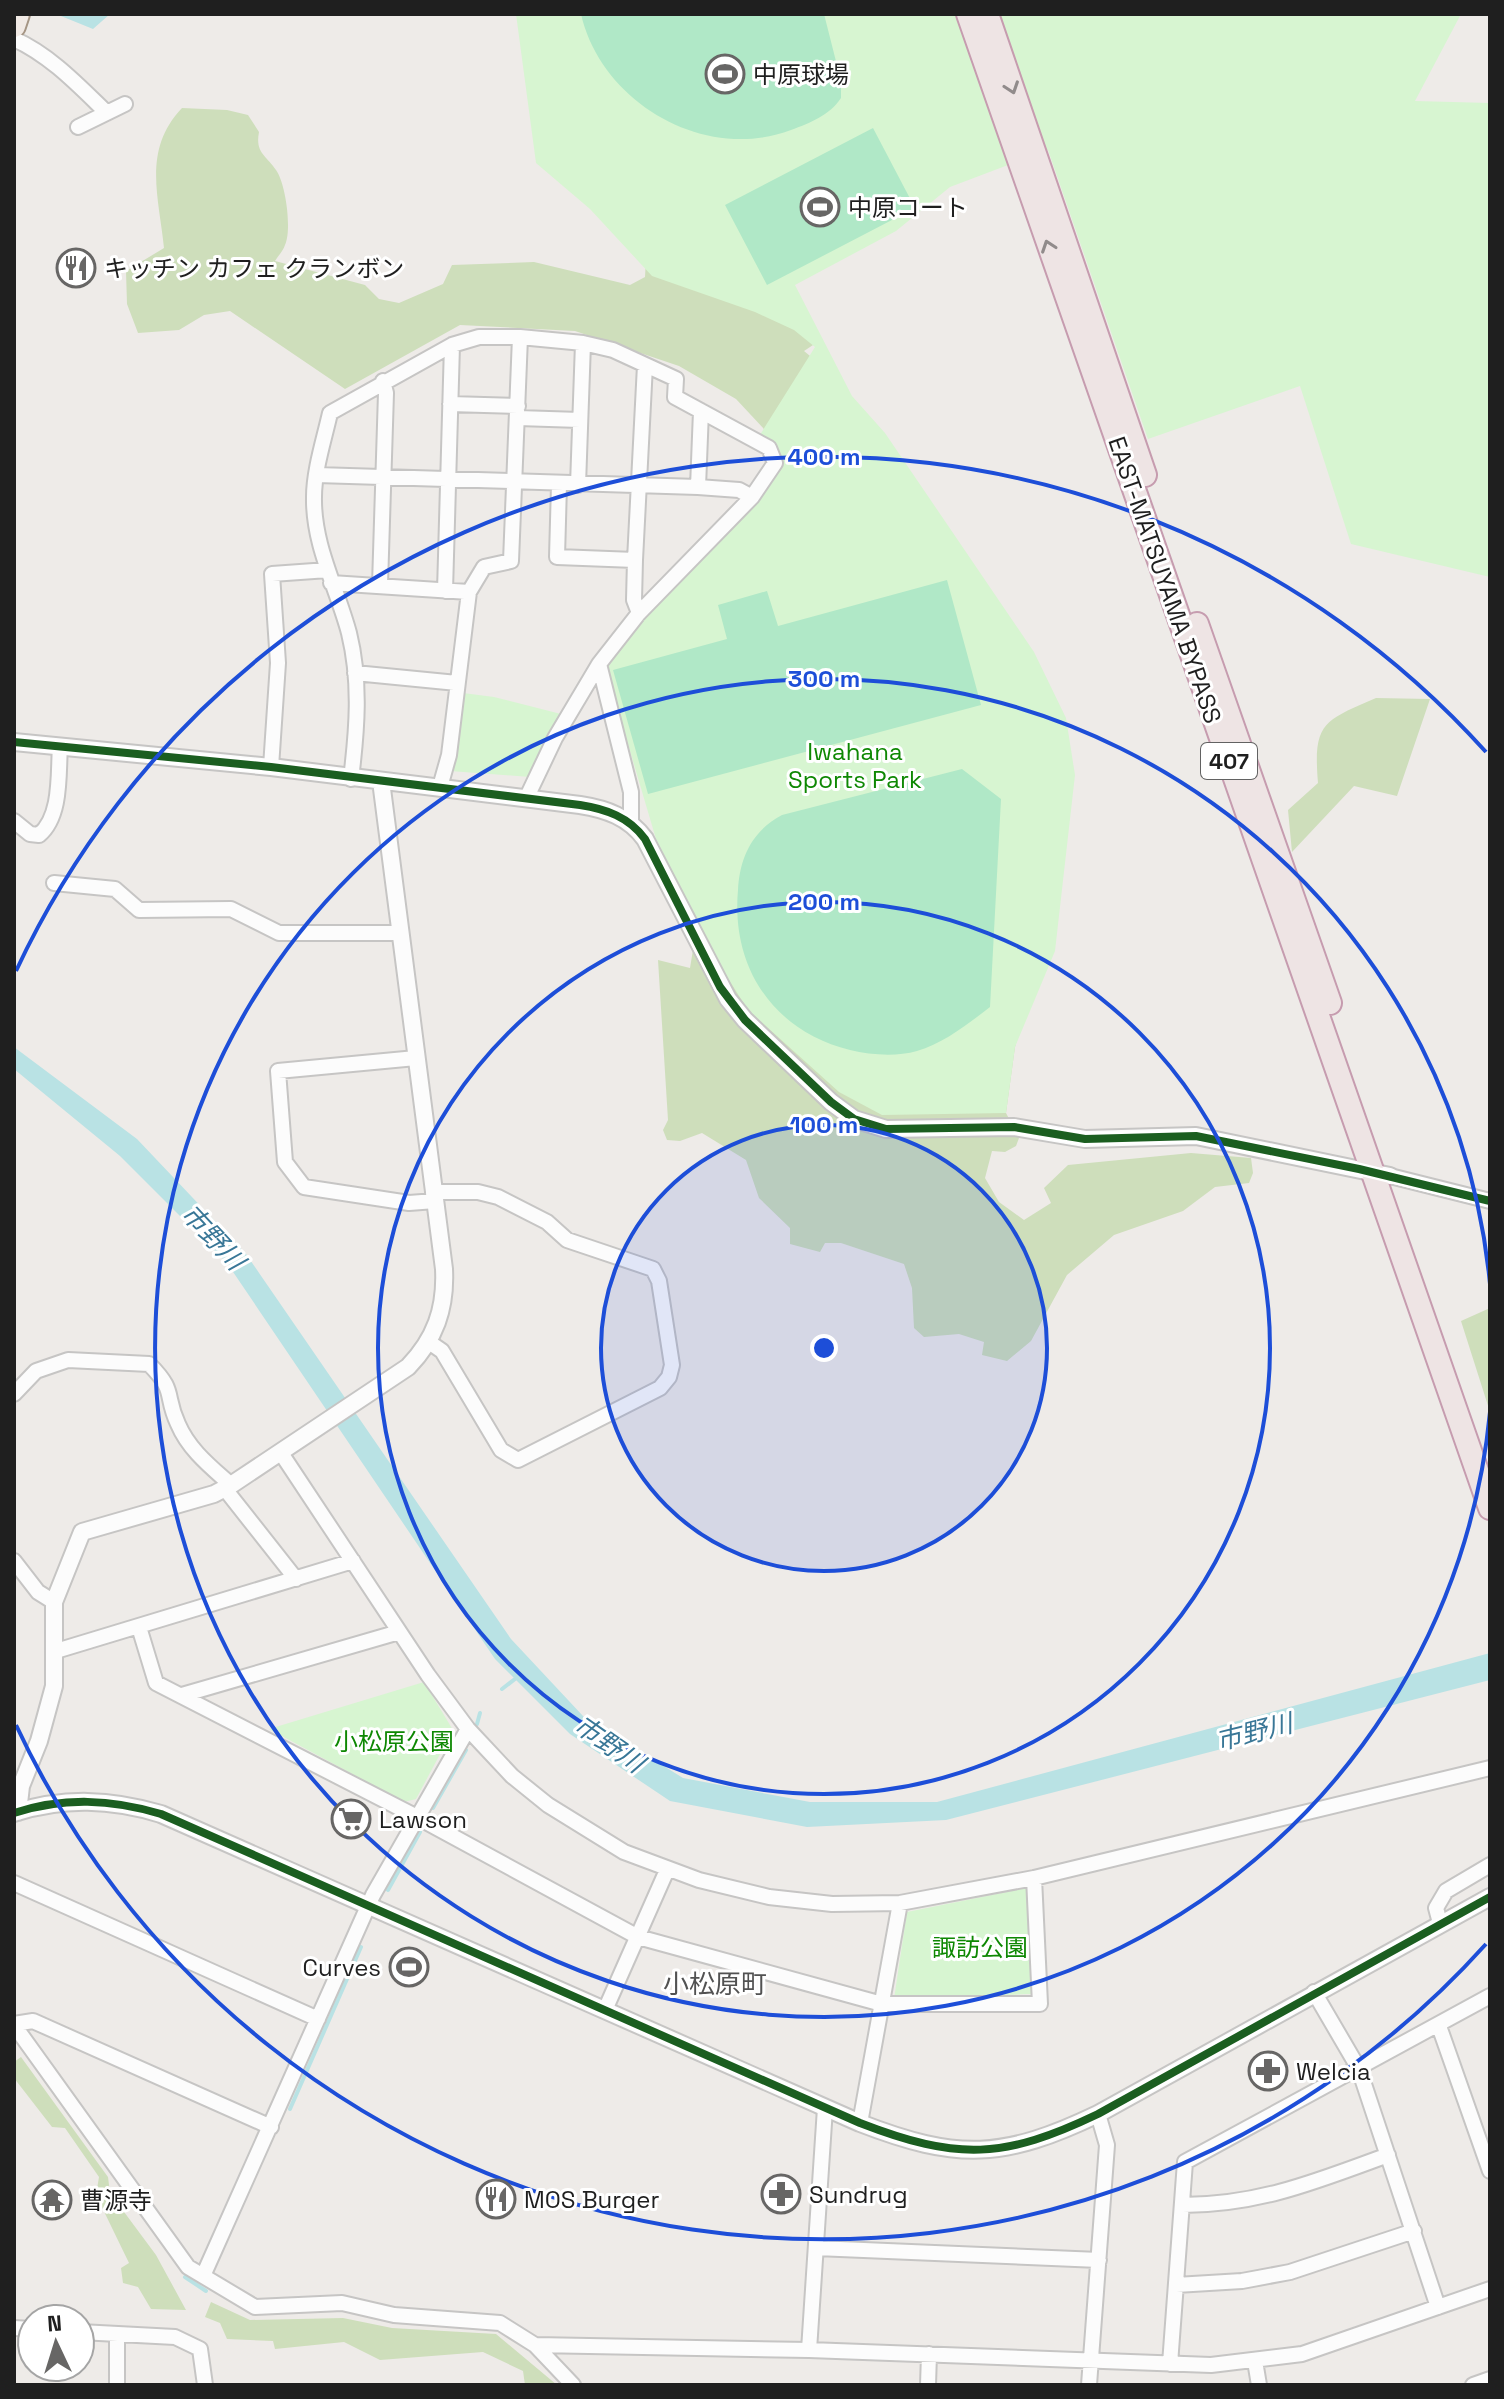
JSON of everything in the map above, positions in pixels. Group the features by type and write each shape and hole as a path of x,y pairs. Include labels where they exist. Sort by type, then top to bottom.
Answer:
{"highway":[{"name":"EAST-MATSUYAMA BYPASS","path":"968,14 1382,1174 1490,1466"},
{"name":"EAST-MATSUYAMA BYPASS","path":"987,14 1382,1174 1490,1508"}],"main road":[{"path":"14,26 18,14"}],"street":[{"path":"14,39 30,46 107,113"},
{"path":"78,127 125,104"},
{"path":"351,779 358,711 355,673 349,633 329,576 314,498 330,413 452,345 479,337 583,343 613,350 676,379 675,397 769,448 775,463 752,497 639,613 599,664 555,738 526,799"},
{"path":"440,787 449,755 469,592 484,567 511,561 520,337"},
{"path":"578,485 583,343"},
{"path":"445,591 452,345"},
{"path":"639,613 634,600 645,365"},
{"path":"380,585 384,479 383,381"},
{"path":"450,404 580,420"},
{"path":"698,487 701,411"},
{"path":"317,475 513,484 698,487 739,490 752,497"},
{"path":"559,485 557,557 635,560"},
{"path":"271,767 278,663 272,574 329,576 380,585 469,592"},
{"path":"599,664 631,792 631,823"},
{"path":"355,673 457,683"},
{"path":"14,742 271,767 596,807 631,823 645,839 728,999 756,1030 854,1119 886,1129 1014,1127 1085,1139 1196,1136 1382,1174 1490,1201"},
{"path":"14,821 30,834 39,835 45,830 55,805 60,746"},
{"path":"381,781 445,1286 444,1305 429,1342 408,1367 228,1487 82,1532 54,1602 54,1686 39,1741 21,1786 16,1812 72,1801 145,1809 860,2123 920,2145 982,2151 1035,2142 1098,2114 1490,1897"},
{"path":"54,883 115,889 139,910 231,909 279,933 401,933"},
{"path":"416,1058 278,1071 285,1162 304,1187 409,1203 434,1196 478,1192 498,1197 547,1222 567,1240 653,1269 659,1281 672,1365 669,1377 660,1388 518,1460 501,1450 442,1351 429,1342"},
{"path":"14,1394 36,1371 68,1360 149,1364 170,1388 179,1426 197,1454 228,1487 296,1579"},
{"path":"281,1453 399,1632 468,1729 512,1776 548,1805 624,1852 667,1870 769,1897 832,1904 900,1903 1034,1878 1490,1768"},
{"path":"14,1561 38,1592 54,1602"},
{"path":"56,1651 353,1561"},
{"path":"139,1627 156,1683 417,1817 638,1937 882,2004 1040,2004 1034,1878"},
{"path":"182,1695 399,1632"},
{"path":"203,2276 370,1906 468,1729"},
{"path":"1440,1923 1436,1908 1446,1891 1490,1865"},
{"path":"605,2010 667,1870"},
{"path":"14,1889 14,1882 318,2019"},
{"path":"860,2123 900,1903"},
{"path":"1314,1992 1359,2069 1438,2307"},
{"path":"1170,2364 1185,2162 1490,1996"},
{"path":"271,2127 33,2021 14,2024 188,2267 255,2307 342,2303 394,2315 500,2323 535,2345 573,2385"},
{"path":"1439,2026 1490,2171"},
{"path":"809,2350 825,2108"},
{"path":"1089,2385 1107,2145 1098,2114"},
{"path":"1183,2205 1218,2205 1272,2197 1388,2155"},
{"path":"1176,2285 1242,2281 1290,2272 1414,2231"},
{"path":"816,2248 1099,2260"},
{"path":"535,2345 809,2350 1170,2364 1255,2361 1302,2354 1490,2289"},
{"path":"96,2333 175,2337 200,2349 205,2385"},
{"path":"117,2334 117,2385"},
{"path":"928,2385 929,2354"},
{"path":"1255,2361 1259,2385"},
{"path":"1473,2385 1490,2379"}],"green space":[{"name":"Iwahana Sports Park","path":"516,14 1461,14 1415,101 1490,103 1490,577 1351,544 1300,386 1148,439 1048,150 950,187 896,231 795,285 852,396 885,433 1034,652 1066,718 1075,775 1055,951 1015,1047 1006,1113 882,1115 839,1092 748,1010 717,961 656,839 604,663 779,466 758,438 815,347 794,330 755,312 652,276 590,209 536,163"},
{"name":"中原球場","path":"581,14 824,14 841,81 841,98 825,114 812,121 758,138 724,138 692,131 661,117 633,98 610,74 592,46"},
{"path":"182,108 227,110 248,115 259,132 260,149 280,177 287,207 287,238 275,261 365,285 379,299 399,303 443,284 452,265 534,262 630,285 645,277 646,259 819,341 804,351 832,374 1043,949 1015,1047 1006,1113 1019,1138 1016,1146 1005,1152 992,1151 985,1178 999,1202 1024,1220 1051,1203 1044,1188 1068,1165 1191,1153 1251,1158 1253,1173 1249,1183 1215,1187 1183,1211 1114,1235 1067,1275 1031,1341 1007,1361 982,1355 984,1342 959,1334 924,1337 914,1328 912,1288 904,1264 841,1243 825,1243 820,1252 790,1244 790,1228 759,1198 746,1160 702,1133 680,1141 667,1140 663,1130 668,1120 658,960 690,968 777,443 736,399 679,366 575,331 460,325 345,389 230,311 204,315 179,330 138,333 127,304 126,271 164,248 157,192 157,157 170,124"},
{"name":"中原コート","path":"873,128 915,208 767,285 725,205"},
{"path":"947,580 981,705 648,794 613,670 727,639 718,605 767,591 778,626"},
{"path":"463,693 494,697 561,714 530,777 450,771 456,757"},
{"path":"1376,698 1430,699 1397,796 1354,786 1292,852 1288,810 1318,783 1320,736 1333,719"},
{"path":"962,769 1001,799 990,1007 937,1043 901,1054 850,1050 823,1041 799,1028 762,992 742,945 738,890 745,856 755,837 782,815"},
{"path":"1490,1308 1490,1412 1461,1321"},
{"name":"小松原公園","path":"424,1682 453,1730 416,1799 404,1802 269,1729"},
{"name":"諏訪公園","path":"1027,1888 1031,1994 894,1999 907,1912"},
{"path":"21,2057 108,2177 110,2193 156,2255 186,2310 151,2309 138,2287 123,2283 121,2268 129,2263 96,2195 99,2177 65,2128 52,2127 14,2078 14,2062"},
{"path":"211,2302 250,2320 343,2318 392,2328 496,2334 557,2385 525,2385 523,2371 483,2352 380,2360 344,2342 275,2349 273,2341 227,2339 220,2323 205,2317"}],"water":[{"path":"56,14 110,14 93,29"},
{"name":"市野川","path":"14,1047 137,1139 246,1254 511,1639 583,1716 683,1778 810,1802 937,1802 1490,1653 1490,1680 946,1820 807,1827 670,1801 570,1734 495,1659 227,1263 120,1156 14,1069"}],"waterway":[{"path":"502,1689 515,1679"},
{"path":"477,1724 480,1713"},
{"path":"433,1808 466,1750"},
{"path":"388,1890 420,1832"},
{"path":"290,2109 361,1947"},
{"path":"185,2277 206,2291"}],"cycle path":[{"path":"14,742 271,767 580,805 616,815 632,825 645,839 720,987 745,1020 831,1102 854,1119 886,1129 1014,1127 1085,1139 1196,1136 1359,1169 1490,1201"},
{"path":"14,1813 51,1804 88,1802 124,1805 161,1814 860,2123 925,2144 954,2149 1007,2147 1035,2140 1098,2114 1490,1897"}],"place":[{"name":"中原球場","path":"725,74"},
{"name":"中原コート","path":"820,207"},
{"name":"キッチン カフェ クランボン","path":"76,268"},
{"name":"Lawson","path":"351,1819"},
{"name":"Curves","path":"409,1967"},
{"name":"Welcia","path":"1268,2071"},
{"name":"Sundrug","path":"781,2194"},
{"name":"MOS Burger","path":"496,2199"},
{"name":"曹源寺","path":"52,2200"}],"district":[{"name":"小松原町","path":"715,1984"}]}
